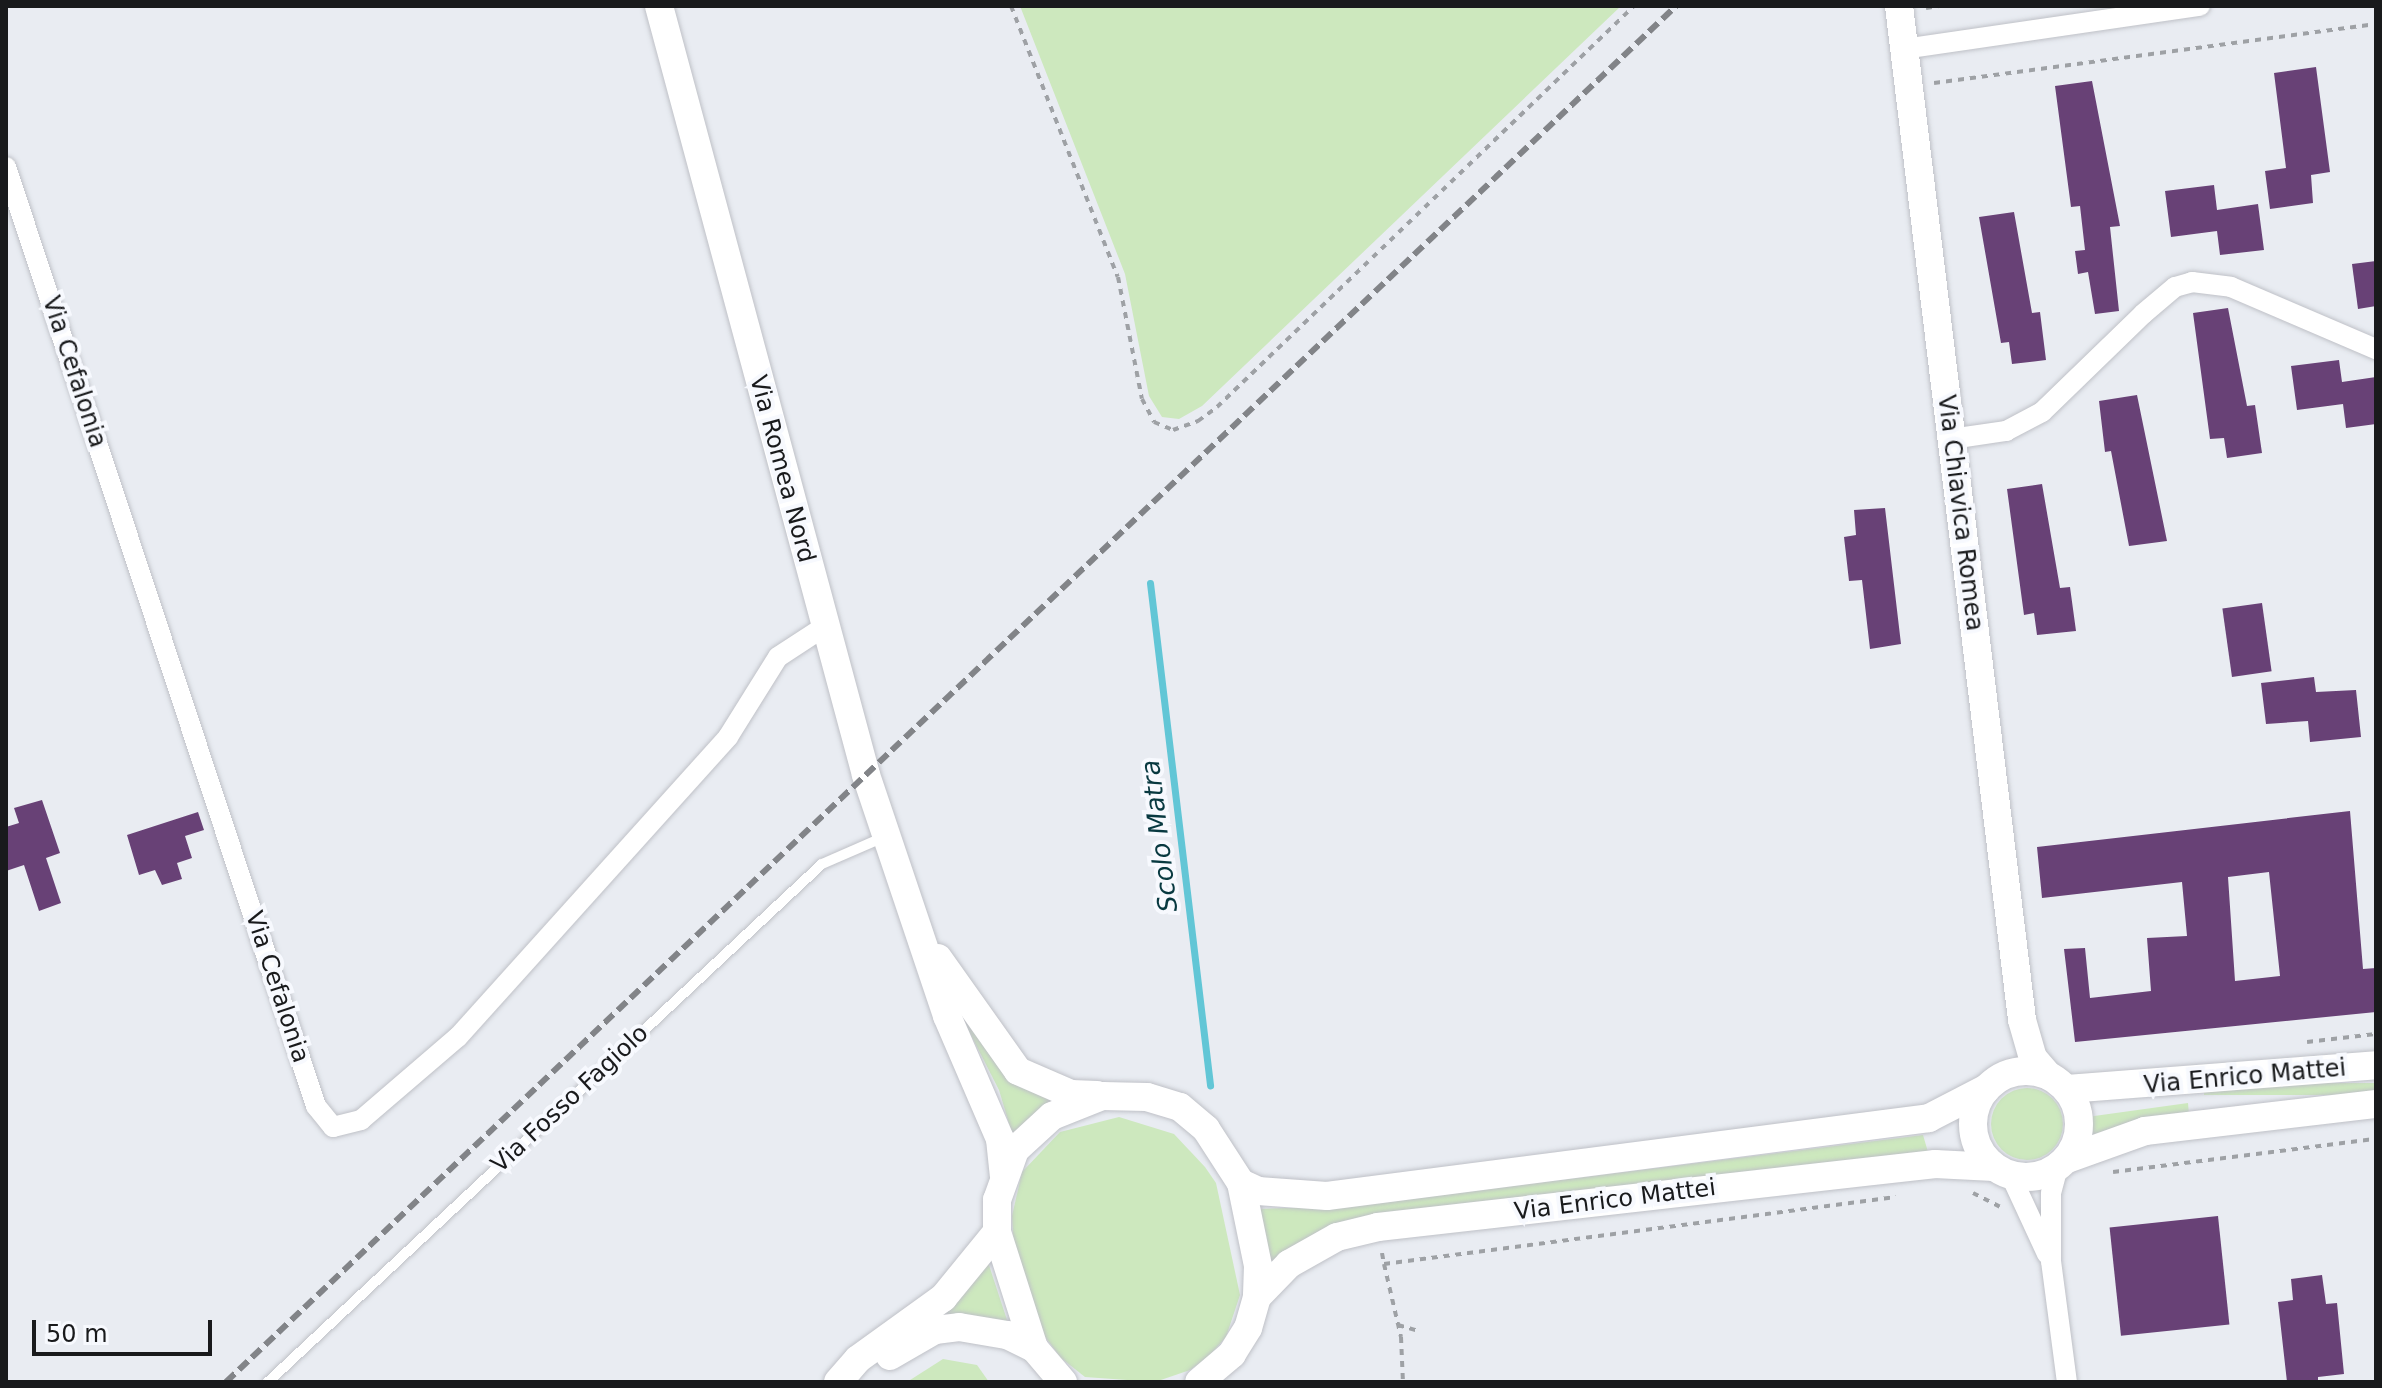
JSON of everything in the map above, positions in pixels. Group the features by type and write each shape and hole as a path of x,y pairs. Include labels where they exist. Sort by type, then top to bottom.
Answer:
{"main road":[{"name":"Via Romea Nord","path":"659,6 824,627 886,836 947,1016 995,1124 1004,1175"},
{"name":"Via Chiavica Romea","path":"1909,7 1904,49 2022,1020 2033,1058 2057,1082"},
{"name":"Via Romea Nord","path":"918,928 1018,1071 1071,1094 1147,1097 1180,1107 1206,1129 1241,1183"},
{"name":"Via Chiavica Romea","path":"1993,1083 2015,1053 2022,1020"},
{"name":"Via Enrico Mattei","path":"2057,1082 2376,1065"},
{"path":"2032,1071 2057,1082 2080,1116 2076,1146 2063,1163 2044,1175 2003,1172 1984,1157 1973,1129 1974,1114 1993,1083 2032,1071"},
{"name":"Via Enrico Mattei","path":"1241,1183 1258,1191 1300,1194 1359,1192 1929,1118 1993,1083"},
{"path":"1063,1382 1034,1348 997,1232 997,1200 1015,1150 1052,1116 1102,1096"},
{"name":"Via Enrico Mattei","path":"2063,1163 2145,1131 2376,1104"},
{"name":"Via Enrico Mattei","path":"1257,1297 1289,1264 1337,1237 1378,1227 1921,1166 2003,1172"},
{"path":"1199,1382 1232,1354 1248,1328 1257,1297 1258,1266 1241,1183"},
{"path":"840,1380 858,1359 943,1298 997,1232"},
{"path":"840,1380 935,1330 959,1327 1007,1335 1034,1348"}],"street":[{"path":"1904,49 2200,6"},
{"name":"Via Cefalonia","path":"6,167 316,1106 333,1127 361,1120 458,1037 728,737 778,657 824,627"},
{"path":"1951,439 2006,431 2042,412 2143,314 2175,287 2192,282 2231,287 2376,349"},
{"path":"2063,1163 2051,1193 2051,1261 2067,1382"},
{"path":"2003,1172 2030,1217 2051,1261"}],"lane":[{"name":"Via Fosso Fagiolo","path":"268,1382 822,864 886,836"}],"path":[{"path":"1011,6 1118,277 1142,399 1154,422 1173,430 1198,421 1217,407 1634,6"},
{"path":"1909,7 1939,6"},
{"path":"1929,84 2376,24"},
{"path":"2100,1174 2376,1139"},
{"path":"1961,1187 2003,1208 2015,1222 2030,1217"},
{"path":"1384,1264 1906,1194"},
{"path":"1378,1227 1398,1325 1403,1382"},
{"path":"1398,1325 1419,1331"}],"green space":[{"path":"1020,6 1621,6 1202,406 1179,419 1162,417 1149,396 1125,274"},
{"path":"949,992 1004,1074 1057,1099 1013,1137 999,1090"},
{"path":"2204,1083 2376,1083 2376,1095 2204,1095"},
{"path":"2034,1088 2053,1098 2061,1110 2061,1138 2053,1150 2041,1158 2020,1160 2001,1150 1993,1138 1991,1117 2001,1098 2013,1090"},
{"path":"2188,1103 2189,1115 2088,1140 2087,1117"},
{"path":"1119,1117 1174,1134 1216,1183 1240,1295 1226,1337 1208,1357 1190,1370 1155,1382 1085,1377 1061,1358 1040,1330 1014,1250 1012,1216 1022,1172 1060,1132"},
{"path":"1923,1135 1928,1152 1367,1221 1272,1275 1258,1209 1352,1206"},
{"path":"986,1256 1009,1326 930,1319"},
{"path":"943,1359 977,1365 989,1382 907,1382"}],"building":[{"path":"2316,67 2330,172 2311,175 2313,203 2270,209 2265,171 2286,168 2274,73"},
{"path":"2092,81 2120,226 2110,227 2119,311 2095,314 2088,272 2078,274 2075,251 2085,250 2080,206 2071,207 2055,86"},
{"path":"2214,185 2217,210 2258,204 2264,250 2220,255 2217,231 2171,237 2165,191"},
{"path":"2014,212 2032,313 2040,312 2046,360 2012,364 2009,342 2001,343 1979,217"},
{"path":"2376,261 2376,306 2358,309 2352,264"},
{"path":"2228,308 2247,406 2255,405 2262,453 2227,458 2224,438 2210,439 2193,313"},
{"path":"2339,360 2342,382 2376,377 2376,424 2346,428 2343,404 2297,410 2291,366"},
{"path":"2137,395 2167,541 2129,546 2111,451 2105,452 2099,401"},
{"path":"2042,484 2060,588 2070,587 2076,631 2037,635 2034,613 2024,615 2007,489"},
{"path":"1885,508 1901,644 1870,649 1862,580 1849,581 1844,537 1856,535 1854,510"},
{"path":"2262,603 2272,671 2232,677 2222,609"},
{"path":"2314,677 2316,692 2356,690 2361,737 2310,742 2308,721 2266,724 2261,683"},
{"path":"42,800 60,853 46,858 61,903 39,911 24,865 6,871 6,827 19,823 14,808"},
{"path":"2350,811 2363,969 2376,968 2376,1012 2075,1042 2064,949 2085,948 2090,998 2151,991 2147,938 2187,936 2182,882 2042,898 2037,847","holes":["2269,872 2280,976 2235,981 2228,877"]},
{"path":"198,812 204,830 185,836 192,858 177,863 182,879 162,885 155,870 139,875 127,835"},
{"path":"2218,1216 2229,1324 2121,1336 2110,1227"},
{"path":"2322,1275 2326,1304 2337,1303 2344,1374 2318,1377 2318,1382 2287,1382 2278,1302 2293,1300 2291,1279"}],"waterway":[{"name":"Scolo Matra","path":"1150,583 1210,1085"}],"railway":[{"path":"226,1382 1676,6"}]}
